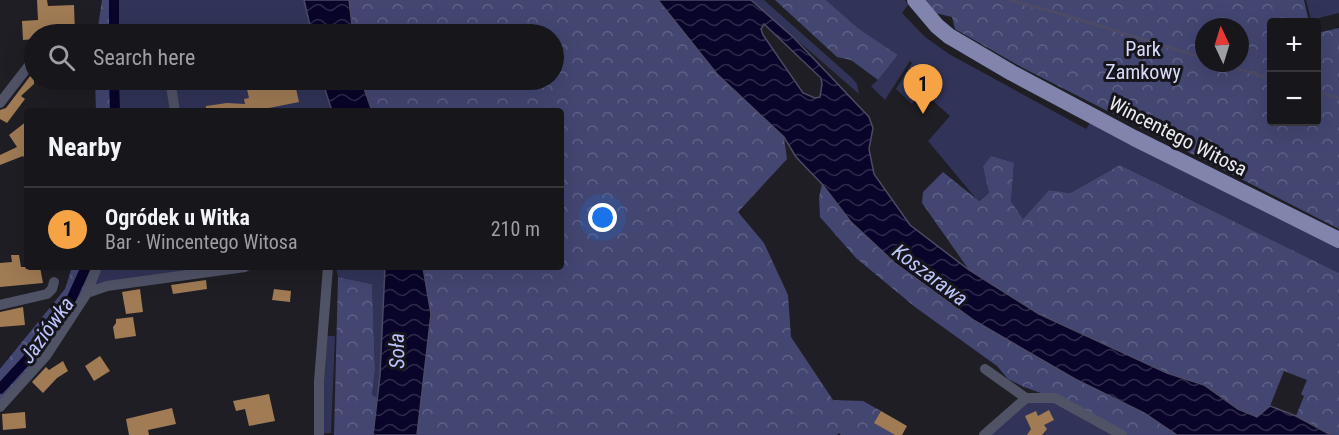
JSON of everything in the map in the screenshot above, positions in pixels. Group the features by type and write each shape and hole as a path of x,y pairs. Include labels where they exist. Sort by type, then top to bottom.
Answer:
{"main road":[{"name":"Wincentego Witosa","path":"915,0 937,27 992,62 1134,138 1339,240"}],"street":[{"path":"0,103 24,72"},
{"path":"172,90 175,108"},
{"path":"0,407 46,356 87,293 96,270"},
{"path":"87,293 107,286 223,270"},
{"path":"318,435 319,381 328,270"},
{"path":"0,305 47,294 54,282"},
{"path":"985,369 1026,398 1055,398 1122,435"},
{"path":"984,435 1026,398"}],"shaded area":[{"path":"114,0 304,0 310,24 114,24"},
{"path":"751,0 764,0 852,78 857,84 859,94"},
{"path":"826,0 905,0 908,5 902,13 925,37 949,54 1086,129 1090,123 1339,248 1339,273 1120,165 1070,193 1049,190 1023,219 1011,203 1014,163 983,167 989,193 978,201 928,141 950,116 923,92 912,104 896,89 912,63 910,61 885,100 871,86 898,55 858,28"},
{"path":"1306,0 1339,0 1339,13 1310,18"},
{"path":"114,90 325,90 331,108 115,108"},
{"path":"96,270 226,270 87,293"},
{"path":"337,270 385,270 377,398 372,396 375,370 372,284 338,277"},
{"path":"326,336 335,336 331,433 321,433"},
{"path":"1026,398 1055,398 1122,435 984,435"}],"green space":[{"path":"102,0 114,0 114,24 98,24"},
{"path":"349,0 658,0 717,74 784,137 787,159 738,212 764,243 788,295 791,337 833,400 863,401 881,411 875,423 895,435 841,435 839,433 837,435 417,435 431,314 424,270 564,270 564,108 371,108 365,90 564,90 564,24 352,24"},
{"path":"775,0 826,0 858,28 898,55 878,80 851,60 837,57"},
{"name":"Park Zamkowy","path":"925,0 1304,0 1308,18 1267,18 1267,126 1321,126 1321,32 1339,28 1339,229 1023,68 955,29 952,17 935,13"},
{"path":"95,90 114,90 115,108 96,108"},
{"path":"991,156 1014,163 1011,202 1023,219 1049,190 1070,193 1120,165 1339,273 1339,435 1331,435 1296,416 1304,396 1301,394 1307,380 1284,371 1270,406 1257,417 1238,409 1204,385 1167,373 1039,314 969,270 922,203 923,192 943,172 979,201 989,193 983,167"},
{"path":"822,184 851,222 895,263 975,321 1075,379 1144,413 1177,435 1122,435 1055,398 1008,379 997,366 915,307 856,258 820,217 819,197"},
{"path":"71,270 96,270 74,315 0,407 0,369 65,289"},
{"path":"338,277 372,284 375,370 372,395 377,398 373,435 334,435"}],"water":[{"path":"304,0 349,0 352,24 310,24"},
{"name":"Koszarawa","path":"658,0 751,0 794,38 869,117 873,128 869,149 874,174 910,225 969,270 1039,314 1167,373 1204,385 1238,409 1257,417 1270,406 1296,416 1331,435 1177,435 1144,413 1075,379 975,321 895,263 851,222 822,184 796,157 784,137 717,74","holes":["764,24 821,78 820,97 815,98 803,93 763,35 761,29"]},
{"path":"325,90 365,90 371,108 331,108"},
{"name":"Soła","path":"385,270 424,270 431,314 417,435 373,435 380,375"}],"building":[{"path":"37,0 47,0 48,6 74,5 75,24 24,24 23,40 22,21 38,20"},
{"path":"24,84 24,90 28,90 21,96 25,99 7,123 0,119 0,110 6,108"},
{"path":"247,90 296,90 299,102 269,108 206,108 206,106 227,103 245,104 244,99 249,98"},
{"path":"24,123 24,157 0,165 0,155 17,147 9,135"},
{"path":"11,255 19,255 21,267 24,267 24,270 41,270 43,283 0,287 0,263 12,262"},
{"path":"206,280 207,289 173,294 171,285"},
{"path":"140,289 143,312 126,314 122,292"},
{"path":"274,289 291,291 290,302 272,300"},
{"path":"23,307 25,325 0,327 0,312"},
{"path":"133,317 136,336 115,339 113,327 116,319"},
{"path":"100,356 110,371 94,381 85,366"},
{"path":"63,361 68,371 57,378 43,393 32,382 46,367 49,370"},
{"path":"269,394 275,421 249,426 245,409 236,411 233,401"},
{"path":"172,408 176,424 148,430 149,435 129,435 126,419"},
{"path":"1049,410 1054,420 1044,425 1047,429 1042,435 1027,435 1031,429 1025,416 1036,411 1038,416"},
{"path":"881,411 907,426 902,435 895,435 874,423"},
{"path":"25,412 26,428 3,430 2,414"}],"waterway":[{"name":"Jaziówka","path":"114,0 114,24"},
{"path":"1010,0 1195,55"},
{"path":"1249,72 1267,77"},
{"name":"Jaziówka","path":"114,90 115,108"},
{"path":"1321,93 1339,98"},
{"name":"Jaziówka","path":"0,389 45,340 70,302 85,270"}],"place":[{"name":"Ogródek u Witka","path":"923,114"}]}
